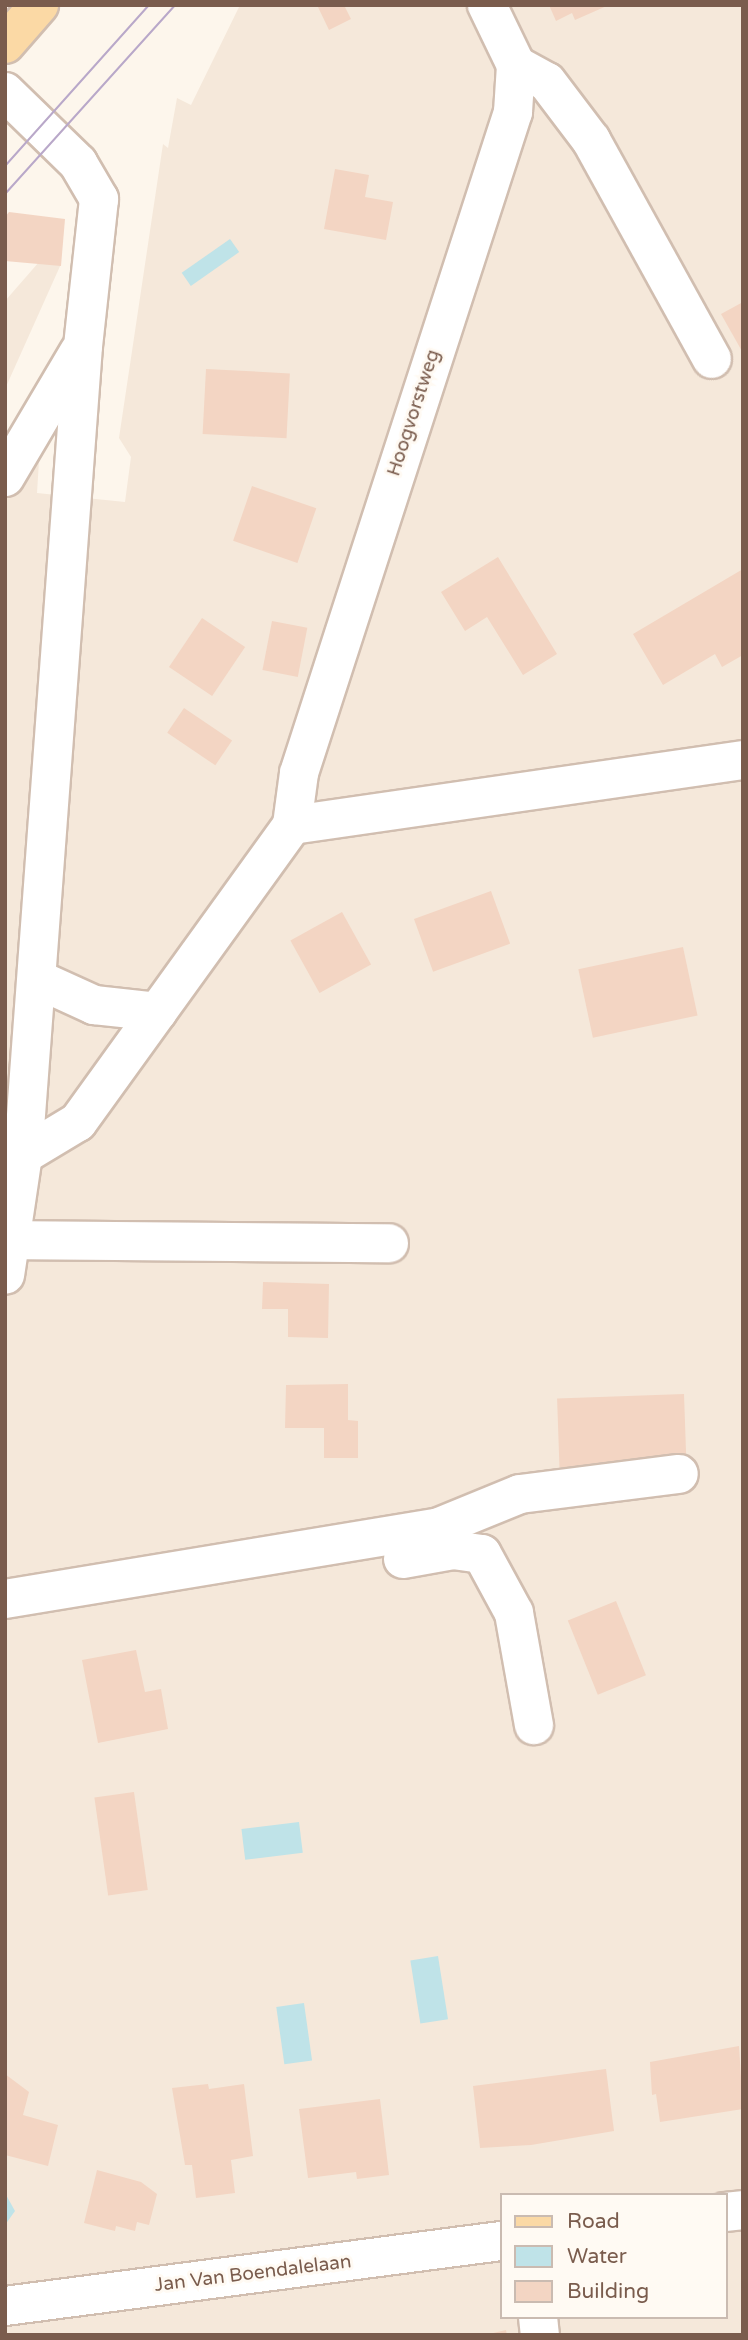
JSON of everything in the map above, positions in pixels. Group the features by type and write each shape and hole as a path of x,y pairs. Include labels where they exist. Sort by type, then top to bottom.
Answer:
{"main road":[{"path":"5,44 39,5"}],"street":[{"name":"Hoogvorstweg","path":"23,1155 79,1122 292,825 303,760 513,112 516,65 487,5"},
{"path":"516,65 547,82 591,140 712,359"},
{"path":"5,92 78,163 99,199 83,346 23,1155 8,1244 389,1243"},
{"path":"5,477 83,346"},
{"path":"292,825 743,760"},
{"path":"37,979 94,1005 158,1012"},
{"path":"5,1599 439,1527 520,1494 679,1474"},
{"path":"5,1625 453,1550 482,1554 514,1613 534,1725"},
{"name":"Jan Van Boendalelaan","path":"5,2306 500,2241"}],"shaded area":[{"path":"240,5 743,5 743,2335 5,2335 5,487 40,445 37,493 125,502 131,457 119,438 163,144 168,148 177,98 191,105"},
{"path":"39,262 61,264 5,389 5,301"}],"water":[{"path":"230,239 239,252 191,286 182,273"},
{"path":"299,1822 303,1853 245,1860 241,1829"},
{"path":"438,1956 448,2019 420,2024 410,1960"},
{"path":"304,2003 312,2060 284,2064 276,2007"},
{"path":"5,2193 15,2211 5,2225"}],"building":[{"path":"317,5 344,5 351,19 329,30"},
{"path":"549,5 609,5 575,20 572,13 556,21"},
{"path":"335,169 369,175 365,197 393,202 386,240 324,229"},
{"path":"9,212 65,219 61,266 5,261 5,217"},
{"path":"743,302 743,353 721,314"},
{"path":"206,369 290,373 286,438 203,434"},
{"path":"252,486 316,508 297,563 233,541"},
{"path":"498,557 557,654 523,675 487,617 465,631 441,592"},
{"path":"743,569 743,655 722,667 715,654 663,685 633,634"},
{"path":"202,618 245,647 212,696 169,667"},
{"path":"272,621 307,628 298,677 262,670"},
{"path":"184,708 232,740 215,765 167,733"},
{"path":"491,891 510,944 433,972 414,919"},
{"path":"342,912 371,964 319,993 290,941"},
{"path":"683,947 698,1015 593,1038 578,969"},
{"path":"263,1282 329,1284 328,1338 288,1337 288,1309 262,1309"},
{"path":"348,1384 348,1420 358,1421 358,1458 324,1458 324,1428 285,1428 286,1385"},
{"path":"684,1394 686,1463 559,1467 557,1398"},
{"path":"616,1601 646,1675 598,1695 568,1620"},
{"path":"136,1650 145,1692 161,1689 168,1729 98,1743 82,1660"},
{"path":"134,1792 148,1890 108,1896 94,1798"},
{"path":"739,2046 743,2109 660,2122 656,2094 652,2095 650,2062"},
{"path":"606,2069 614,2131 531,2145 480,2148 473,2086"},
{"path":"5,2074 29,2092 23,2115 58,2125 48,2166 5,2155"},
{"path":"208,2084 209,2089 244,2084 253,2156 231,2160 235,2193 196,2198 192,2165 185,2165 172,2088"},
{"path":"380,2099 389,2175 357,2179 356,2172 308,2178 299,2109"},
{"path":"97,2170 141,2182 157,2194 149,2225 137,2222 135,2231 116,2226 115,2231 84,2223"},
{"path":"506,2330 507,2335 489,2335 489,2334"}],"tram line":[{"path":"5,166 149,5"},
{"path":"5,194 175,5"}]}
